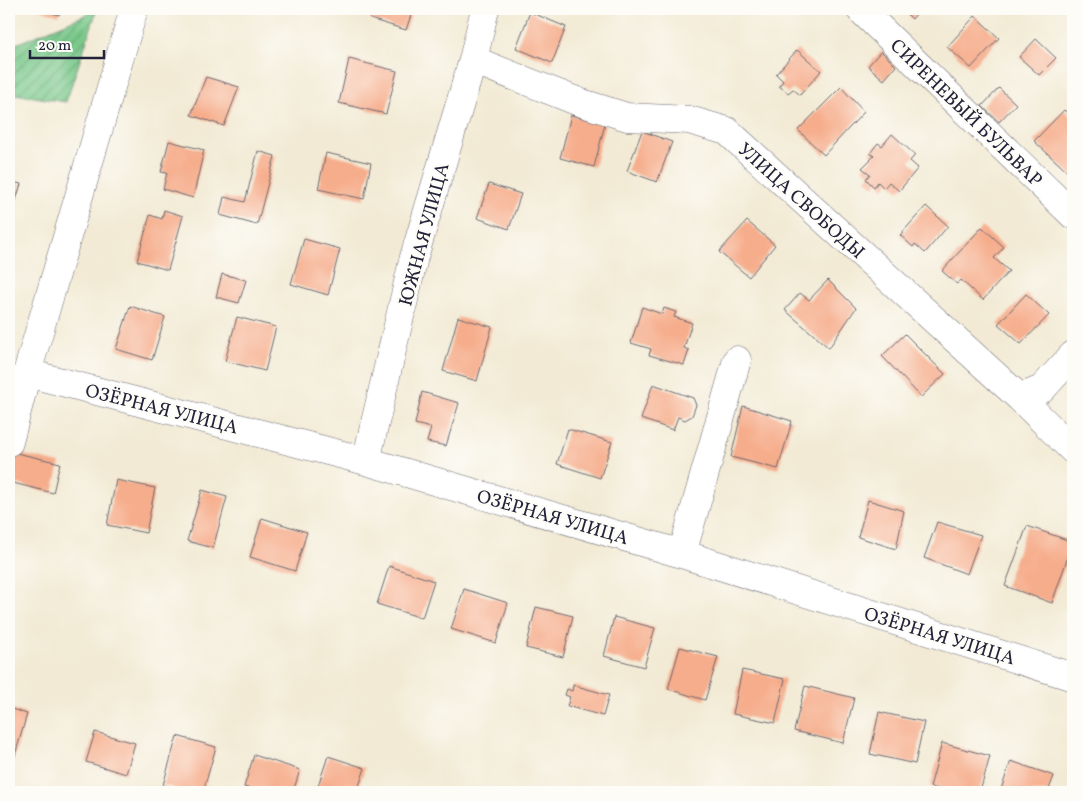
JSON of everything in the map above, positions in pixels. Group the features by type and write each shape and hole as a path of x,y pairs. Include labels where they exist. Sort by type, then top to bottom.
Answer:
{"street":[{"path":"9,442 27,373 134,9"},
{"name":"ЮЖНАЯ УЛИЦА","path":"366,460 414,257 473,60 485,9"},
{"name":"СИРЕНЕВЫЙ БУЛЬВАР","path":"860,9 1073,215"},
{"name":"УЛИЦА СВОБОДЫ","path":"473,60 579,102 627,117 689,120 727,131 1020,398 1073,450"},
{"path":"1020,398 1042,389 1073,355"},
{"path":"682,554 737,360"},
{"name":"ОЗЁРНАЯ УЛИЦА","path":"27,373 366,460 682,554 1073,676"}],"green space":[{"path":"97,10 66,102 9,93 9,47"}],"building":[{"path":"39,9 61,9 59,15"},
{"path":"372,9 413,9 406,30 370,19"},
{"path":"902,9 921,9 912,19"},
{"path":"530,12 566,27 552,63 516,48"},
{"path":"975,16 999,38 971,68 947,47"},
{"path":"1036,39 1056,58 1039,75 1019,57"},
{"path":"797,50 821,71 800,95 793,89 788,93 779,86 783,81 776,74"},
{"path":"881,51 896,66 884,80 868,66"},
{"path":"349,59 397,71 386,114 339,103"},
{"path":"206,77 239,87 224,126 191,115"},
{"path":"841,87 864,112 824,155 798,130"},
{"path":"999,88 1016,104 999,122 982,106"},
{"path":"1064,110 1073,118 1073,177 1034,141"},
{"path":"571,115 605,124 594,167 560,158"},
{"path":"642,131 672,142 657,182 627,171"},
{"path":"892,134 915,155 910,161 918,168 899,191 889,182 884,188 878,182 874,187 866,179 870,174 862,168 874,156 870,153 878,143 882,146"},
{"path":"169,141 204,150 193,198 163,189 167,173 161,172"},
{"path":"258,151 275,156 257,225 220,215 224,197 245,202"},
{"path":"326,153 371,163 364,199 318,189"},
{"path":"9,181 21,184 9,223"},
{"path":"489,184 521,194 509,229 477,218"},
{"path":"926,206 948,226 925,253 915,244 913,247 900,235"},
{"path":"164,210 183,216 168,270 137,261 150,215 162,219"},
{"path":"747,221 775,245 749,277 719,252"},
{"path":"982,227 1004,247 994,258 1009,271 983,300 961,280 957,284 942,271"},
{"path":"304,239 340,249 328,295 291,284"},
{"path":"222,274 246,280 239,303 216,297"},
{"path":"828,280 856,308 829,348 785,310 800,293 809,300"},
{"path":"1026,294 1049,315 1021,344 998,324"},
{"path":"130,306 165,317 152,360 116,349"},
{"path":"642,307 662,314 664,308 676,312 674,317 692,323 684,348 689,350 684,365 649,355 651,349 631,343"},
{"path":"237,317 276,327 265,371 225,361"},
{"path":"458,317 492,327 477,381 443,371"},
{"path":"905,334 945,374 921,397 882,356"},
{"path":"653,384 693,398 696,405 692,416 685,420 678,417 673,430 641,419"},
{"path":"422,392 459,403 446,446 427,442 431,428 415,424"},
{"path":"743,406 792,421 778,469 731,457"},
{"path":"568,429 612,442 600,478 557,464"},
{"path":"12,452 60,463 53,493 9,482"},
{"path":"116,480 155,488 146,533 107,525"},
{"path":"202,490 227,497 213,548 187,541"},
{"path":"868,500 904,511 896,549 858,537"},
{"path":"262,518 307,532 295,571 250,557"},
{"path":"937,522 981,535 967,574 924,558"},
{"path":"1027,526 1073,542 1052,603 1005,586"},
{"path":"389,566 434,581 422,618 377,604"},
{"path":"464,589 508,603 496,643 451,629"},
{"path":"536,607 573,616 563,657 526,648"},
{"path":"614,617 655,628 644,667 604,656"},
{"path":"680,647 718,657 705,700 668,689"},
{"path":"742,670 785,679 775,723 733,714"},
{"path":"573,685 609,695 603,716 567,706 570,697 565,695 567,689 572,691"},
{"path":"805,686 854,698 843,743 794,731"},
{"path":"9,708 27,714 13,762 9,761"},
{"path":"879,712 924,722 915,764 870,754"},
{"path":"95,732 135,743 126,774 86,762"},
{"path":"177,736 216,747 203,792 188,792 163,785"},
{"path":"942,743 990,756 980,792 950,792 930,787"},
{"path":"254,755 300,770 293,792 260,792 244,787"},
{"path":"328,756 365,768 357,792 316,792"},
{"path":"1011,761 1054,776 1048,792 1000,792"}]}
